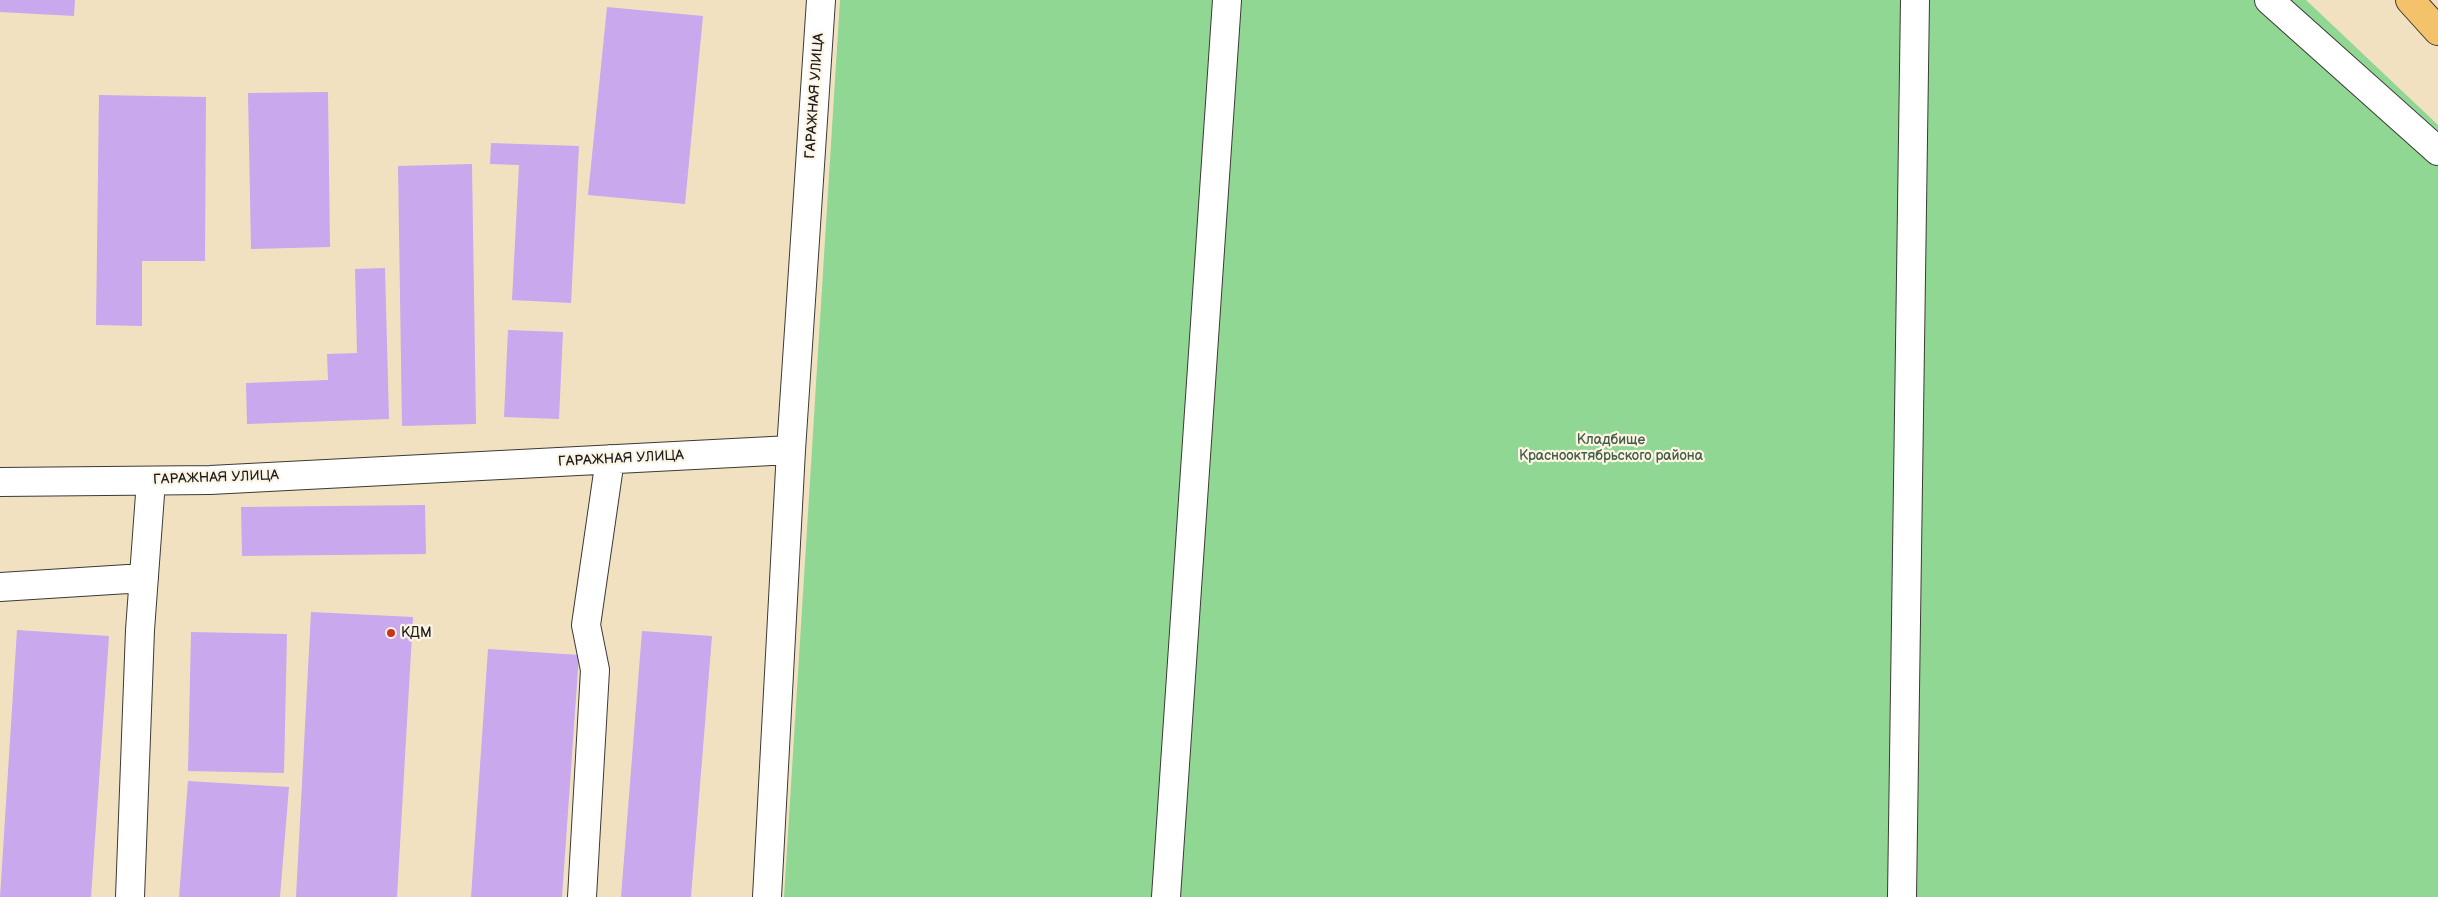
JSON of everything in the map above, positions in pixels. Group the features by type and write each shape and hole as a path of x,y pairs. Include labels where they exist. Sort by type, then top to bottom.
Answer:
{"highway":[{"path":"2410,0 2438,31"}],"street":[{"name":"ГАРАЖНАЯ УЛИЦА","path":"0,482 210,480 791,450 821,0"},
{"path":"1166,897 1227,0"},
{"path":"1902,897 1915,0"},
{"path":"2269,0 2438,151"},
{"path":"767,897 791,450"},
{"path":"582,897 595,670 586,625 610,459"},
{"path":"130,897 144,578 151,481"},
{"path":"0,587 144,578"}],"green space":[{"name":"Кладбище Краснооктябрьского района","path":"840,0 2306,0 2438,125 2438,897 784,897"}],"building":[{"path":"0,0 75,0 74,16 0,12"},
{"path":"607,7 703,16 685,204 588,195"},
{"path":"328,92 330,247 251,249 248,93"},
{"path":"99,95 206,97 205,261 142,261 142,326 96,325"},
{"path":"491,143 579,146 571,303 512,300 519,165 490,164"},
{"path":"472,164 476,424 402,426 398,166"},
{"path":"385,268 389,419 247,424 246,383 328,380 327,354 357,353 355,269"},
{"path":"508,330 563,332 559,419 504,417"},
{"path":"425,505 426,554 242,556 241,507"},
{"path":"311,612 413,617 397,897 296,897"},
{"path":"17,630 109,636 91,897 0,897"},
{"path":"642,631 712,636 691,897 621,897"},
{"path":"191,632 287,634 284,773 188,771"},
{"path":"488,649 579,655 562,897 471,897"},
{"path":"188,781 289,787 280,897 179,897"}],"place":[{"name":"КДМ","path":"391,633"}]}
